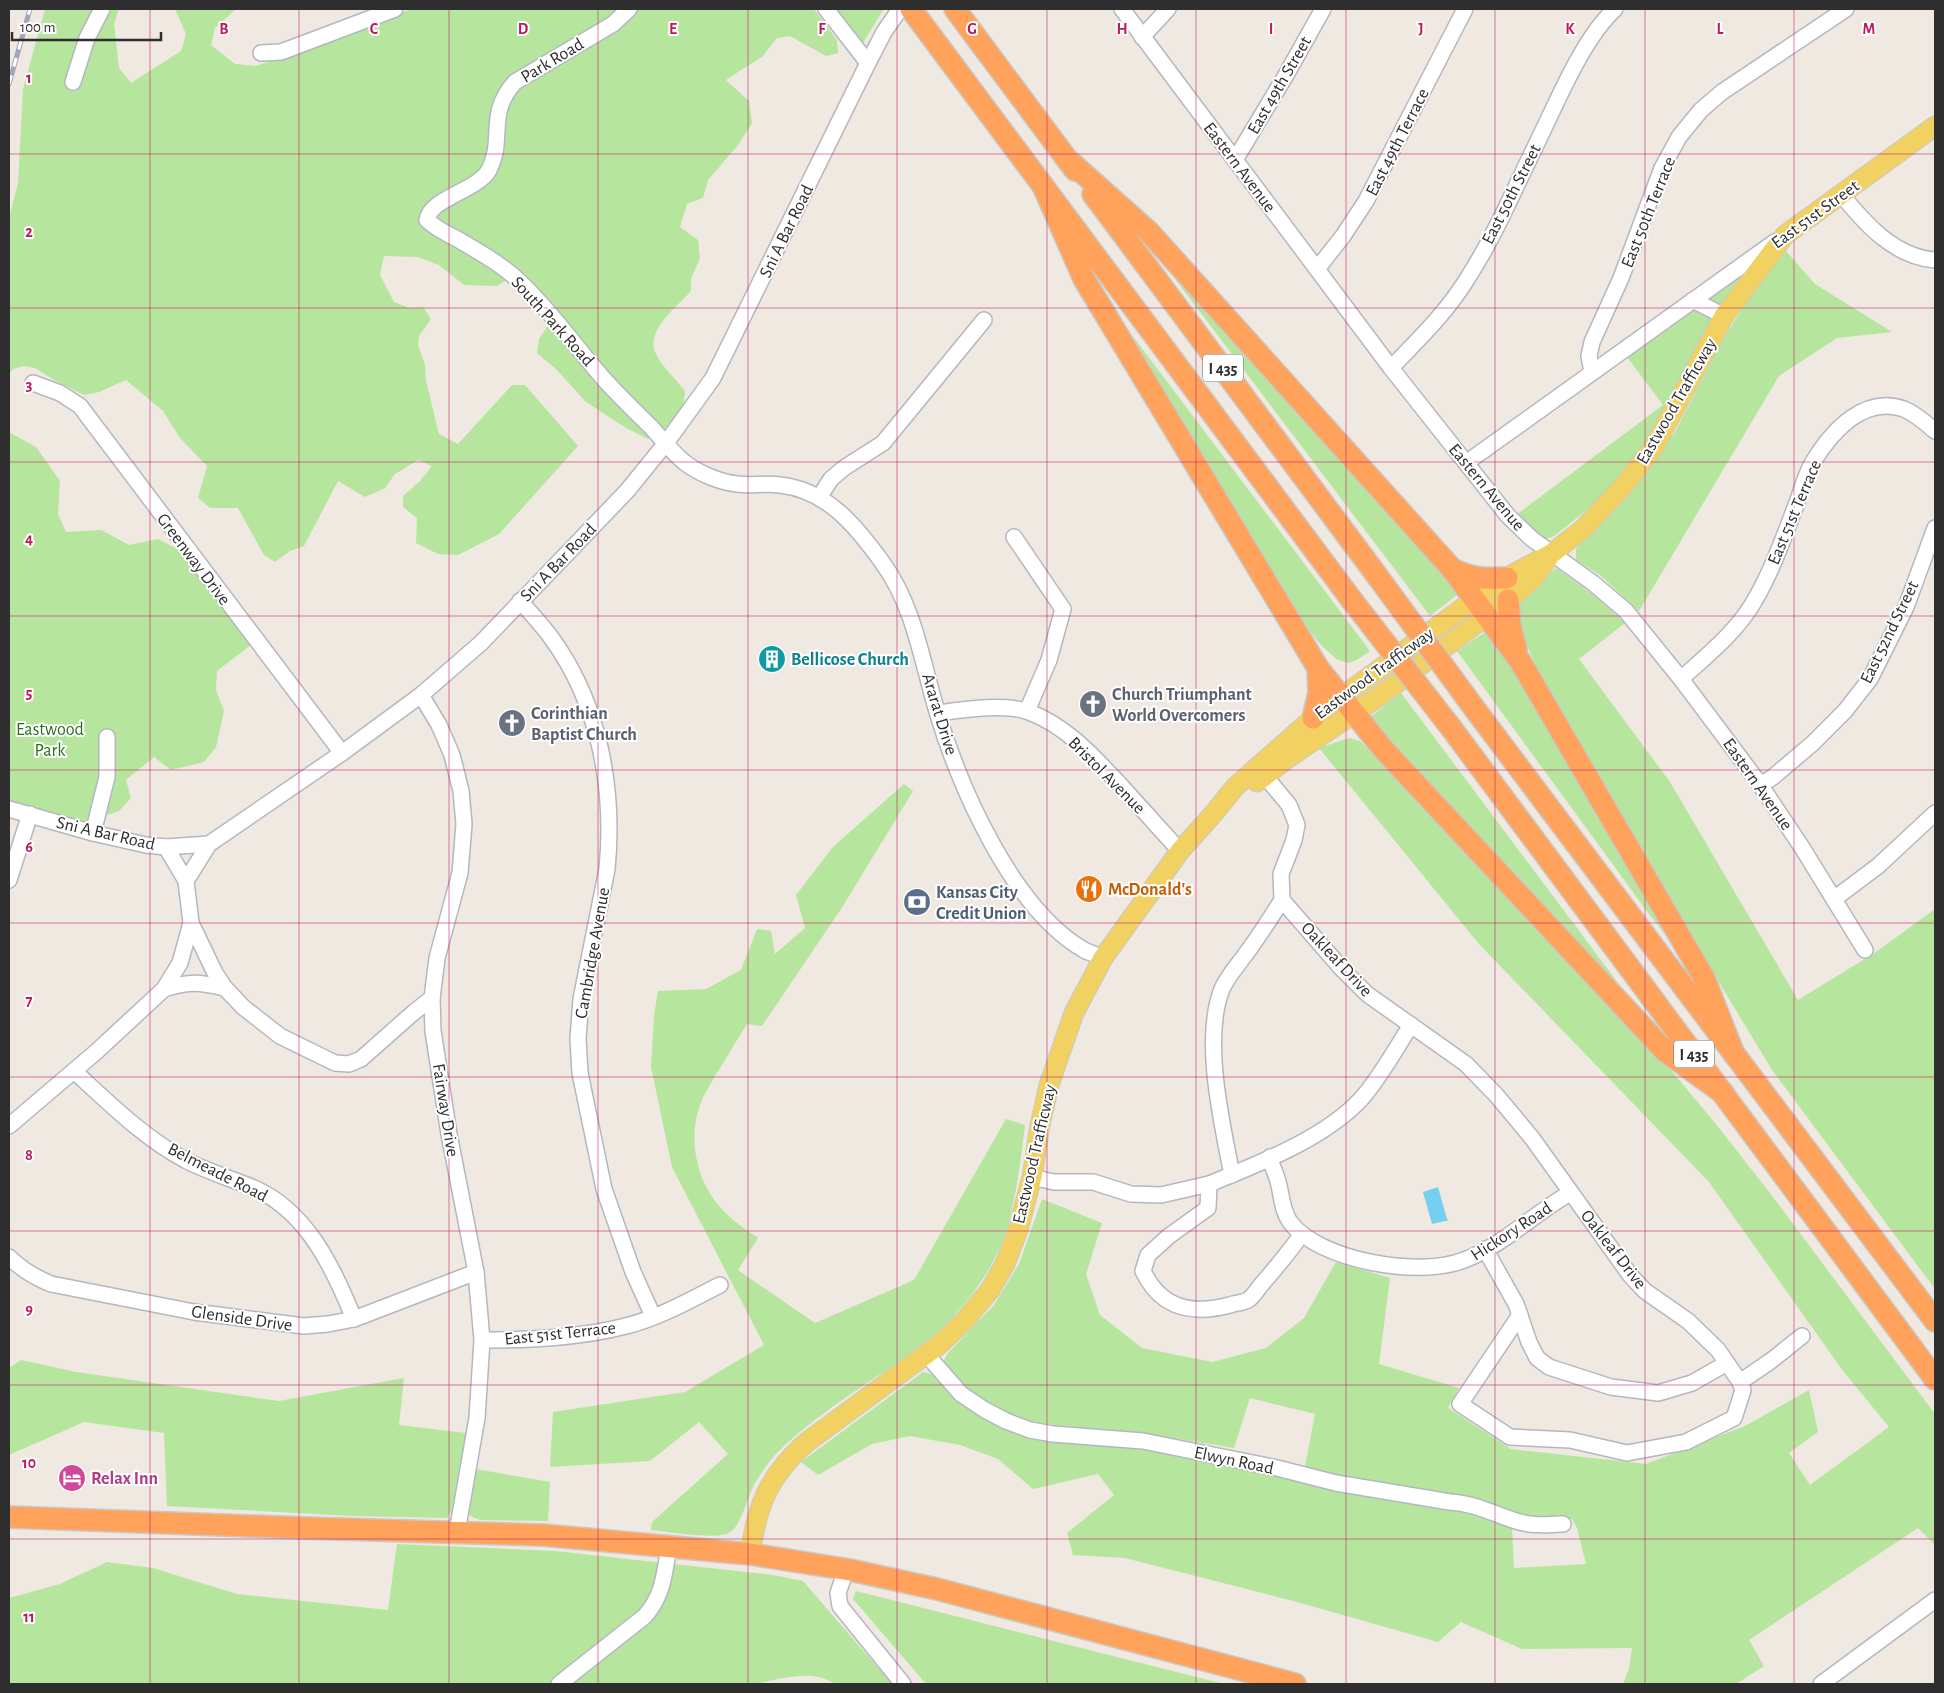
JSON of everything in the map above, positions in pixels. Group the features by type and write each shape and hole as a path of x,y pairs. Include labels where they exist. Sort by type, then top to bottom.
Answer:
{"highway":[{"name":"I 435","path":"911,9 1351,599 1452,729 1935,1379"},
{"name":"I 435","path":"955,9 1474,708 1935,1322"},
{"path":"1067,159 1149,232 1452,569 1520,661 1704,978 1733,1052"},
{"path":"1044,188 1084,278 1318,668 1384,750 1664,1051 1723,1093"},
{"path":"1452,569 1466,576 1479,579 1506,578"},
{"path":"1508,600 1510,625 1520,661"},
{"path":"1313,718 1319,693 1318,668"},
{"path":"9,1517 544,1535 750,1554 846,1570 937,1589 1295,1684"}],"main road":[{"name":"East 51st Street","path":"1785,235 1935,126"},
{"name":"Eastwood Trafficway","path":"1214,813 1354,714 1481,608 1506,578 1551,554 1583,529 1626,483 1656,445 1724,316 1785,235"},
{"name":"Eastwood Trafficway","path":"750,1554 754,1528 761,1504 774,1478 788,1458 806,1442 926,1354 966,1319 990,1290 1005,1264 1015,1238 1032,1177 1040,1125 1055,1066 1074,1013 1103,958 1180,850 1235,787 1313,718 1341,696 1481,608 1508,600 1534,578 1551,554"}],"street":[{"path":"73,82 87,38 102,9"},
{"path":"261,53 281,52 395,9"},
{"name":"Park Road","path":"428,216 441,203 473,185 488,170 494,155 500,105 505,93 515,82 613,24 629,9"},
{"path":"826,9 868,63"},
{"name":"Sni A Bar Road","path":"9,809 93,833 146,845 166,847 209,844 421,695 481,643 627,491 666,443 713,378 868,63 884,32 900,9"},
{"name":"Eastern Avenue","path":"1122,9 1390,368 1508,516 1551,554 1593,583 1626,611 1681,679 1759,783 1803,849 1865,950"},
{"path":"1142,37 1168,9"},
{"name":"East 49th Street","path":"1235,160 1323,9"},
{"name":"East 49th Terrace","path":"1317,269 1343,236 1366,201 1466,9"},
{"name":"East 50th Street","path":"1390,368 1435,322 1469,276 1576,64 1606,18 1615,9"},
{"name":"East 50th Terrace","path":"1592,372 1590,356 1592,342 1621,278 1662,168 1679,137 1701,110 1722,92 1846,9"},
{"path":"1842,195 1864,222 1896,247 1924,259 1935,260"},
{"name":"South Park Road","path":"428,216 427,220 431,224 485,256 517,278 604,379 666,443"},
{"name":"East 51st Street","path":"1466,463 1785,235"},
{"path":"1693,300 1724,316"},
{"path":"820,496 832,479 844,468 884,443 984,320"},
{"name":"Greenway Drive","path":"32,382 60,393 80,406 342,752"},
{"name":"East 51st Terrace","path":"1681,679 1736,627 1752,605 1772,565 1812,463 1829,438 1863,410 1877,406 1891,406 1905,410 1917,416 1935,430"},
{"name":"Ararat Drive","path":"666,443 685,462 708,476 738,484 780,484 820,496 851,521 884,564 904,599 915,629 938,714 952,757 971,804 995,848 1041,914 1061,934 1084,950 1103,958"},
{"name":"East 52nd Street","path":"1759,783 1773,777 1813,744 1845,711 1870,679 1906,607 1935,528"},
{"path":"1014,537 1063,609 1049,660 1027,711"},
{"name":"Cambridge Avenue","path":"520,601 550,636 572,672 591,715 602,756 609,804 609,847 607,869 581,999 578,1039 580,1074 604,1189 633,1272 654,1316"},
{"name":"Fairway Drive","path":"421,695 439,725 452,755 461,791 464,824 460,873 437,958 432,998 434,1031 449,1134 476,1272 482,1340 477,1418 457,1532"},
{"name":"Bristol Avenue","path":"938,714 975,708 998,708 1027,711 1050,722 1074,739 1095,758 1180,850"},
{"path":"93,833 107,778 107,737"},
{"path":"1232,1175 1216,1092 1214,1067 1216,1008 1223,988 1238,963 1248,952 1282,900 1281,874 1297,831 1289,805 1265,776"},
{"path":"1834,899 1878,866 1935,813"},
{"path":"9,880 30,814"},
{"path":"186,881 209,844"},
{"path":"166,847 186,881 191,923 215,973 225,988 243,1007 280,1036 335,1063 349,1064 361,1059 413,1012 432,998"},
{"name":"Oakleaf Drive","path":"1282,900 1342,969 1367,994 1466,1064 1497,1096 1532,1138 1630,1275 1645,1291 1688,1321 1718,1350 1740,1382"},
{"path":"9,1126 74,1071 164,988 180,963 191,923"},
{"path":"164,988 186,982 209,984 225,988"},
{"path":"1032,1177 1054,1182 1093,1182 1131,1194 1161,1195 1209,1184 1232,1175 1314,1136 1349,1111 1378,1078 1410,1025"},
{"name":"Belmeade Road","path":"74,1071 129,1122 187,1160 215,1174 256,1189 284,1206 302,1225 322,1253 342,1288 354,1318"},
{"name":"Hickory Road","path":"1270,1157 1284,1209 1290,1221 1302,1234 1316,1243 1358,1260 1395,1266 1440,1267 1466,1260 1486,1249 1570,1193"},
{"path":"1209,1184 1208,1208 1169,1236 1148,1256 1143,1271 1149,1284 1171,1303 1203,1310 1249,1300 1280,1264 1302,1234"},
{"path":"1486,1249 1516,1304 1529,1342 1537,1358 1549,1367 1611,1387 1658,1393 1692,1384 1727,1363"},
{"name":"Glenside Drive","path":"9,1257 20,1268 36,1278 51,1284 194,1312 304,1326 328,1324 354,1318 476,1272"},
{"name":"East 51st Terrace","path":"482,1340 532,1340 626,1326 686,1302 720,1284"},
{"path":"1520,1315 1460,1404 1510,1437 1570,1440 1627,1453 1686,1442 1734,1418 1742,1390 1740,1382 1802,1336"},
{"name":"Elwyn Road","path":"926,1354 961,1394 999,1418 1030,1430 1053,1434 1143,1441 1277,1468 1336,1483 1450,1502 1466,1502 1514,1521 1539,1526 1563,1524"},
{"path":"559,1684 645,1616 655,1604 660,1594 669,1547"},
{"path":"846,1570 838,1593 840,1606 903,1684"},
{"path":"1821,1684 1935,1600"}],"green space":[{"path":"45,9 119,9 114,24 119,68 131,83 181,51 186,34 175,9 236,9 215,28 211,45 235,64 256,66 340,37 411,9 814,9 837,40 838,53 826,56 790,36 777,38 762,57 726,80 749,101 752,123 739,144 708,180 703,198 687,204 680,227 698,240 700,258 691,279 691,291 664,320 654,337 653,345 658,359 685,391 683,408 667,427 648,439 626,428 586,402 556,369 537,353 539,339 558,310 520,272 497,286 464,285 439,265 417,257 384,256 380,275 394,302 410,308 423,307 431,319 419,336 418,345 425,365 426,381 439,434 458,444 512,385 525,385 578,446 499,534 458,555 438,554 416,543 417,518 403,507 403,496 420,481 432,466 418,460 395,474 385,488 365,497 338,481 304,546 290,551 275,562 264,555 238,508 210,508 198,498 207,466 180,438 163,411 126,380 99,392 84,395 35,368 24,366 13,369 9,374 9,218 18,183 23,89"},
{"path":"832,9 882,9 883,10 861,46"},
{"path":"1785,250 1815,284 1892,332 1837,338 1779,376 1639,611 1600,575 1576,560 1576,549 1629,492 1675,432 1722,341 1749,298"},
{"path":"1757,259 1724,307 1705,301"},
{"path":"1165,262 1462,591 1430,616 1163,263"},
{"path":"1696,310 1711,319 1713,323 1654,439 1593,505 1554,536 1546,539 1538,535 1516,515 1663,405 1627,357 1688,312"},
{"path":"1116,314 1370,651 1357,660 1348,663 1336,659 1319,643 1284,598"},
{"name":"Eastwood Park","path":"9,432 36,447 60,481 58,514 66,532 101,530 129,545 158,539 179,550 252,644 217,671 216,690 224,711 216,747 204,762 171,770 154,757 126,780 131,798 119,811 84,823 9,802"},
{"path":"1556,568 1595,596 1625,623 1579,659 1670,782 1798,1000 1876,952 1935,909 1935,1289 1772,1070 1665,893 1544,683 1527,646 1516,613 1520,599"},
{"path":"1490,629 1684,958 1649,914 1457,651"},
{"path":"1401,693 1636,1007 1365,721"},
{"path":"1349,738 1360,741 1466,847 1660,1057 1770,1193 1935,1414 1935,1545 1918,1528 1749,1640 1764,1666 1736,1684 1623,1684 1629,1669 1632,1648 1522,1649 1461,1622 1438,1642 1297,1602 1125,1558 1073,1555 1067,1533 1114,1495 1098,1474 1033,1489 998,1459 960,1445 910,1436 872,1444 818,1475 801,1462 923,1372 932,1374 951,1396 994,1423 1025,1437 1142,1448 1449,1507 1477,1514 1512,1527 1514,1568 1586,1564 1577,1528 1572,1519 1521,1516 1336,1477 1305,1466 1315,1414 1250,1398 1234,1448 1149,1434 1035,1423 1002,1413 970,1393 943,1362 948,1353 994,1305 1019,1264 1042,1199 1102,1223 1086,1274 1100,1315 1142,1348 1212,1362 1266,1348 1304,1318 1336,1262 1390,1278 1379,1364 1459,1388 1448,1408 1511,1449 1646,1464 1745,1426 1809,1390 1818,1432 1789,1453 1810,1485 1889,1427 1843,1371 1709,1182 1479,944 1319,748"},
{"path":"904,784 913,791 843,906 762,1026 747,1024 706,1091 697,1113 695,1127 696,1156 699,1170 711,1196 720,1207 738,1224 758,1238 738,1270 815,1323 914,1280 1006,1119 1025,1125 1014,1198 1003,1241 983,1278 958,1312 943,1327 911,1353 823,1413 775,1455 755,1483 740,1519 732,1531 727,1534 711,1536 651,1530 652,1522 728,1454 699,1422 650,1461 550,1467 553,1412 685,1392 764,1345 672,1167 651,1067 654,1016 658,991 706,989 741,970 757,929 771,931 775,954 805,928 796,895 833,847"},
{"path":"21,1360 76,1372 279,1401 404,1378 399,1425 466,1433 452,1510 447,1518 352,1516 167,1506 164,1433 84,1422 9,1455 9,1368"},
{"path":"475,1469 550,1482 548,1521 480,1520 470,1516 467,1510"},
{"path":"397,1544 555,1551 773,1575 803,1581 892,1684 835,1684 827,1679 818,1677 799,1676 762,1682 760,1684 9,1684 9,1598 60,1584 107,1562 153,1568 237,1594 388,1610"},
{"path":"856,1591 1224,1684 926,1684 853,1599"}],"water":[{"path":"1438,1187 1447,1219 1449,1220 1432,1224 1423,1192"}],"railway":[{"path":"9,84 30,9"}],"place":[{"name":"Bellicose Church","path":"772,659"},
{"name":"Church Triumphant World Overcomers","path":"1093,704"},
{"name":"Corinthian Baptist Church","path":"512,723"},
{"name":"McDonald's","path":"1089,889"},
{"name":"Kansas City Credit Union","path":"917,902"},
{"name":"Relax Inn","path":"72,1478"}]}
